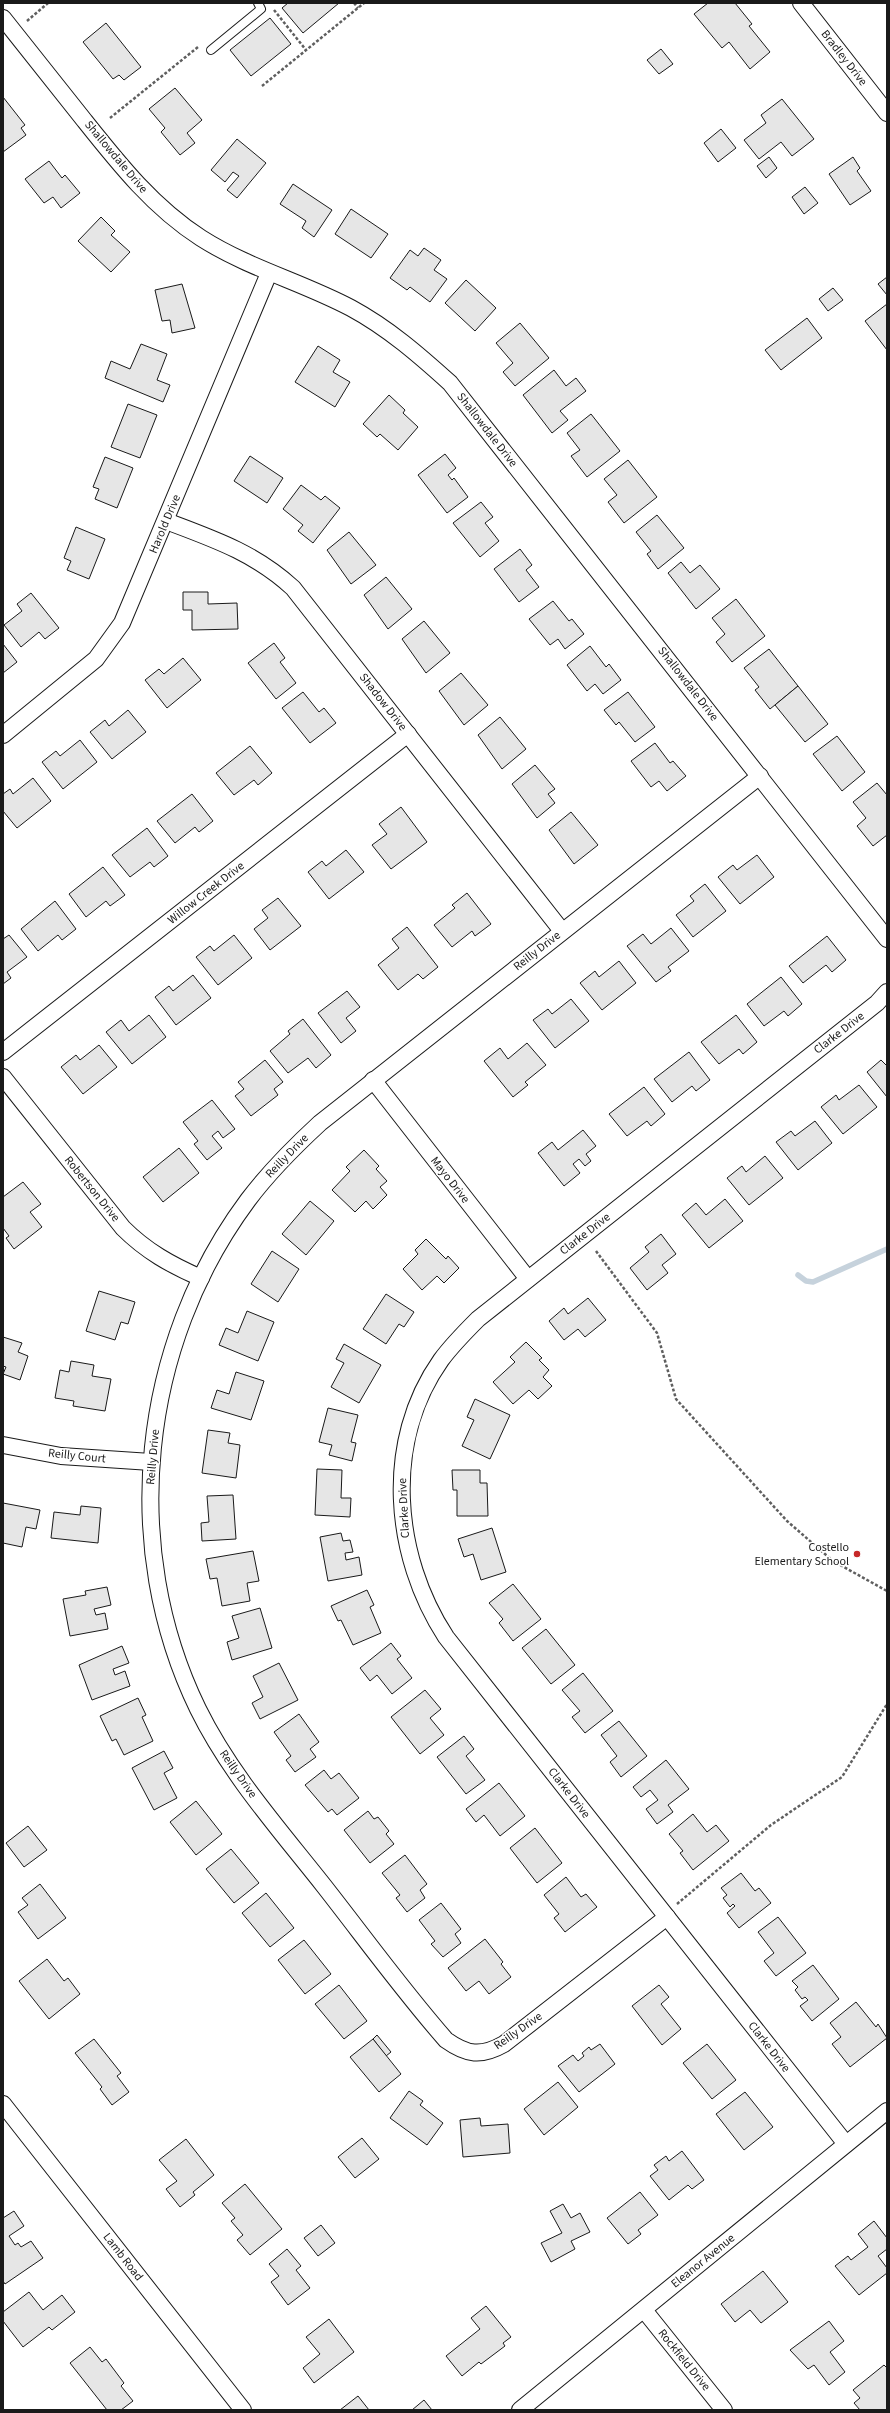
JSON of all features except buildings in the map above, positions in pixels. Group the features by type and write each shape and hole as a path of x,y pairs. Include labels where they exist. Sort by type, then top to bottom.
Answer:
{"street":[{"name":"Bradley Drive","path":"801,3 887,113"},
{"name":"Shallowdale Drive","path":"3,18 139,186 160,206 200,238 269,273 351,308 377,323 406,344 450,383 887,939"},
{"name":"Harold Drive","path":"3,735 82,673 107,647 128,611 269,273"},
{"name":"Shadow Drive","path":"166,520 246,553 282,578 302,599 562,930"},
{"name":"Willow Creek Drive","path":"3,1052 408,734"},
{"name":"Reilly Drive","path":"670,1912 504,2044 493,2050 470,2053 446,2040 240,1780 198,1707 170,1638 156,1574 150,1514 151,1462 165,1373 182,1320 201,1278 243,1207 268,1175 320,1123 373,1080 562,930 760,776"},
{"name":"Clarke Drive","path":"846,2144 670,1912 446,1637 422,1594 406,1547 402,1518 402,1474 414,1416 426,1388 451,1347 478,1319 878,1003 887,992"},
{"name":"Robertson Drive","path":"3,1077 129,1234 165,1261 201,1278"},
{"name":"Mayo Drive","path":"373,1080 528,1279"},
{"name":"Reilly Court","path":"3,1445 61,1456 151,1462"},
{"name":"Lamb Road","path":"3,2104 243,2410"},
{"name":"Eleanor Avenue","path":"520,2410 887,2112"},
{"name":"Rockfield Drive","path":"644,2310 724,2410"}],"lane":[{"path":"211,50 261,9 258,3"}],"path":[{"path":"23,25 48,3"},
{"path":"354,3 358,8"},
{"path":"262,86 364,3"},
{"path":"274,9 306,50"},
{"path":"110,118 205,42 211,50"},
{"path":"596,1252 657,1333 676,1398 787,1521 833,1561 887,1591"},
{"path":"670,1912 771,1825 842,1777 887,1704"}],"waterway":[{"path":"798,1275 806,1281 813,1282 887,1249"}],"place":[{"name":"Costello Elementary School","path":"857,1554"}]}
